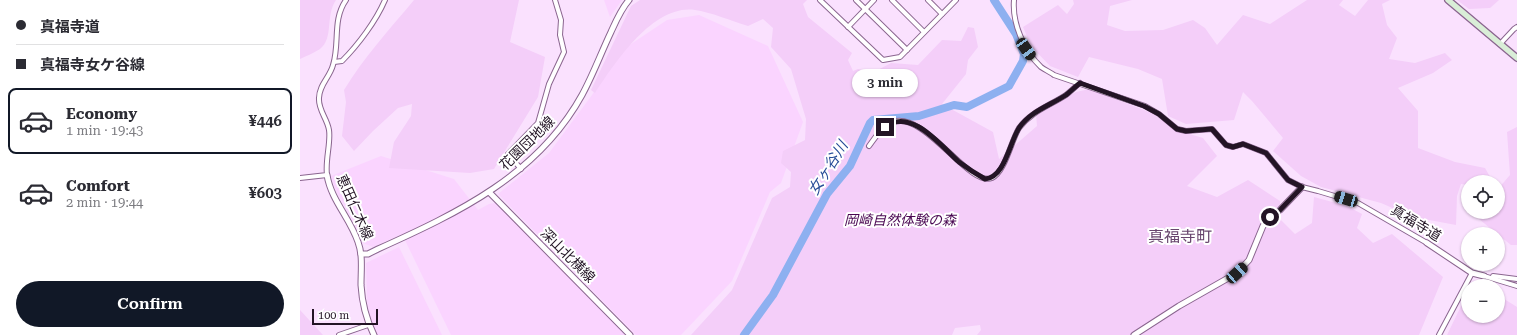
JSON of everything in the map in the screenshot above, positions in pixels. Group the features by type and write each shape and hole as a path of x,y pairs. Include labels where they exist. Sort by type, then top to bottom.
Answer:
{"main road":[{"path":"1448,0 1517,58"}],"street":[{"name":"恵田仁木線","path":"346,0 341,7 338,17 334,62 322,86 319,106 329,131 326,160 327,175 332,193 355,233 361,254 363,304 368,325 374,335"},
{"path":"334,62 342,61 356,47 380,12 385,0"},
{"path":"521,169 508,154 538,123 550,84 564,52 560,35 561,20 556,0"},
{"name":"花園団地線","path":"361,254 368,254 458,211 489,192 521,169 550,141 564,124 582,94 619,15 629,0"},
{"path":"820,0 883,60 900,57 956,0"},
{"path":"856,0 907,50"},
{"path":"848,28 874,0"},
{"path":"892,0 924,32"},
{"path":"928,0 942,14"},
{"path":"1014,0 1013,11 1017,24 1026,49 1032,57 1042,68 1054,75 1080,83"},
{"path":"1500,44 1514,29 1517,28"},
{"path":"869,146 888,124 896,121 904,122 915,125 926,132 960,163 976,174 985,179 991,178 1001,169 1013,140 1025,121 1039,108 1066,95 1080,83"},
{"name":"真福寺道","path":"1080,83 1144,106 1159,114 1177,129 1186,131 1212,129 1226,145 1233,147 1243,144 1266,153 1288,180 1302,187 1318,190 1358,203 1427,242 1472,272 1484,276 1517,279"},
{"path":"300,178 327,175"},
{"path":"1134,335 1178,306 1237,273 1249,260 1263,226 1302,187"},
{"name":"深山北横線","path":"489,192 630,335"},
{"path":"1439,335 1472,272"},
{"path":"1484,276 1517,286"},
{"path":"339,335 368,325"}],"shaded area":[{"path":"604,0 622,0 610,17"},
{"path":"699,15 768,46 803,122 781,183 770,192 732,281 681,335 636,335 498,194 549,153 592,95 619,52 667,20"},
{"path":"381,156 454,179 478,210 489,204 495,203 625,335 451,335 402,234 373,247 363,243 361,235 337,193 333,183 331,176"},
{"path":"399,247 442,335 377,335 371,322 367,301 366,263"}],"green space":[{"path":"300,0 336,0 331,13 327,39 324,44 320,49 300,59"},
{"path":"414,0 519,0 510,42 545,57 538,97 494,169 470,173 389,168 394,142 411,116 412,104 398,108 354,151 342,136 346,102 344,90 368,55"},
{"name":"岡崎自然体験の森","path":"640,0 807,0 803,4 808,17 852,53 848,60 853,71 858,69 872,73 891,63 918,65 942,40 961,41 968,27 974,28 978,47 968,60 966,74 942,104 993,132 999,159 1037,126 1036,114 1076,92 1089,89 1152,113 1176,130 1203,138 1217,156 1187,186 1217,197 1248,180 1280,201 1280,219 1295,234 1312,223 1314,197 1347,206 1362,214 1357,228 1373,243 1392,234 1443,277 1419,335 977,335 981,330 980,325 955,328 952,335 691,335 732,290 772,198 790,187 791,172 781,163 783,151 805,140 806,119 791,69 771,47 773,28 763,19 748,26 695,10 679,11 664,16 650,26 624,52 595,93 591,90 631,6"},
{"path":"1073,0 1132,0 1110,6 1107,25 1125,31 1163,30 1193,20 1205,28 1217,45 1243,15 1270,24 1307,0 1343,0 1339,5 1355,16 1368,0 1390,0 1382,4 1387,25 1397,38 1389,59 1415,63 1445,53 1452,60 1433,73 1398,88 1418,111 1418,148 1455,162 1485,168 1489,175 1461,175 1461,184 1457,196 1456,225 1413,217 1381,203 1321,187 1301,176 1273,151 1283,138 1243,92 1234,120 1186,124 1168,116 1162,79 1138,69 1089,57 1078,77 1050,66 1031,46 1023,27 1058,5 1067,14 1074,4"},
{"path":"1457,0 1499,0 1490,8 1469,9"},
{"path":"1517,127 1517,245 1511,245 1505,240 1505,227 1489,227 1479,219 1505,219 1505,181 1510,175 1507,132"},
{"path":"1505,300 1517,307 1517,335 1447,335 1461,306 1461,323 1505,323"},
{"path":"300,310 323,335 300,335"}],"waterway":[{"name":"女ヶ谷川","path":"744,335 773,295 827,194 850,166 870,123 873,120 919,116 954,105 967,107 1009,86 1023,61 1024,54 1016,34 994,0"}],"district":[{"name":"真福寺町","path":"1180,236"}],"route":[{"path":"885,127 896,121 915,125 926,132 960,163 985,179 991,178 1001,169 1013,140 1025,121 1039,108 1066,95 1080,83 1144,106 1159,114 1177,129 1186,131 1212,129 1226,145 1233,147 1243,144 1266,153 1275,162 1280,171 1288,180 1302,187 1280,210 1270,217"}]}
